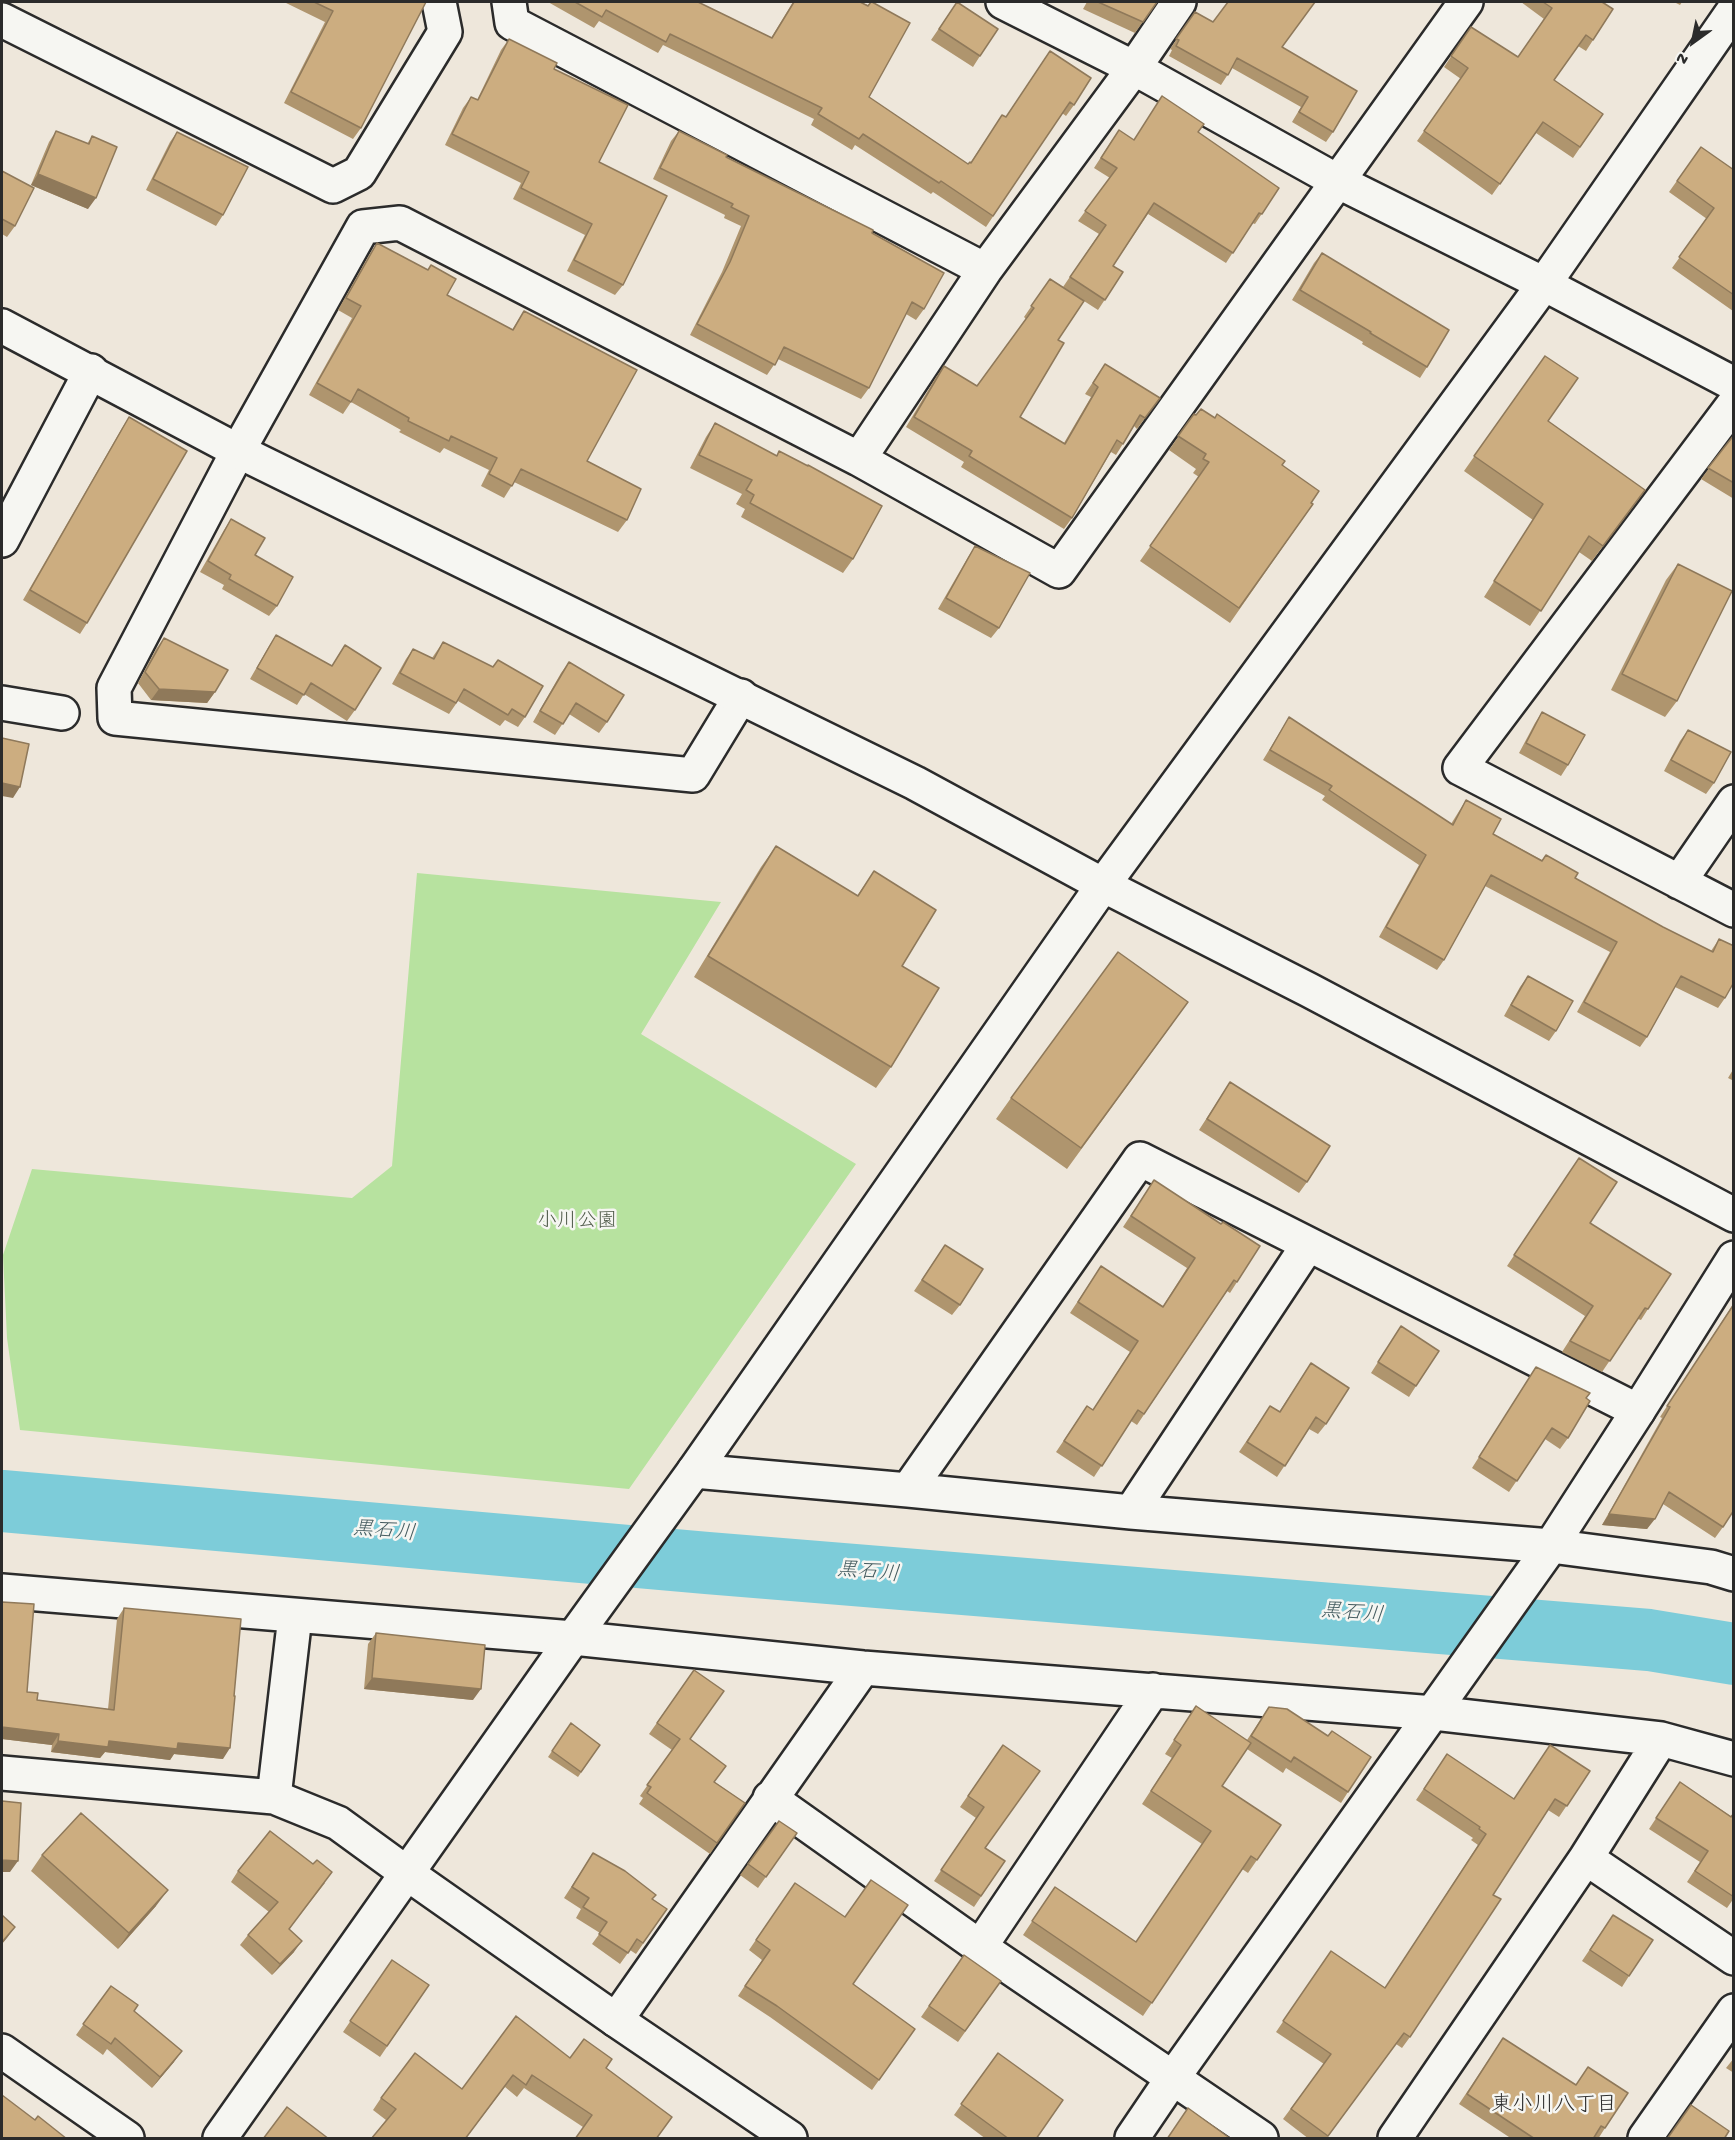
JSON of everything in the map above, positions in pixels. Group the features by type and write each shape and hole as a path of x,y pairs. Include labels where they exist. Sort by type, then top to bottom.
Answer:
{"street":[{"path":"2,20 333,186 359,173 444,32 439,2"},
{"path":"509,2 512,23 985,270"},
{"path":"1003,2 1134,68 1337,181 1544,284 1734,384"},
{"path":"858,459 985,270 1134,68 1179,2"},
{"path":"741,696 693,775 115,718 114,688 238,451 363,228 400,223 858,459 1059,571 1466,2"},
{"path":"220,2139 655,1522 694,1471 1103,885 1544,284 1734,10"},
{"path":"2,326 91,371 238,451 915,783 1103,885 1309,990 1734,1215"},
{"path":"2,540 91,371"},
{"path":"1734,404 1460,768 1734,910"},
{"path":"2,702 62,713"},
{"path":"1679,882 1734,802"},
{"path":"908,1490 1140,1159 1638,1412"},
{"path":"1131,1512 1308,1245"},
{"path":"1132,2139 1172,2079 1551,1546 1734,1258"},
{"path":"694,1471 1131,1512 1551,1546 1711,1567 1734,1574"},
{"path":"2,1591 295,1616 582,1626 863,1668 1154,1690 1440,1705 1661,1739 1734,1759"},
{"path":"274,1797 295,1616"},
{"path":"616,2020 863,1668"},
{"path":"980,1947 1154,1690"},
{"path":"1395,2139 1586,1858 1661,1739"},
{"path":"2,1773 274,1797 338,1823 616,2020 790,2139"},
{"path":"770,1798 980,1947 1261,2139"},
{"path":"1586,1858 1734,1958"},
{"path":"1645,2139 1734,2011"},
{"path":"2,2051 127,2139"}],"green space":[{"name":"小川公園","path":"417,873 721,902 641,1034 856,1164 629,1489 20,1430 7,1338 3,1255 32,1169 352,1198 392,1166"}],"building":[{"path":"314,2 426,2 361,128 291,92 333,11"},
{"path":"575,2 698,2 772,38 794,2 860,2 868,6 872,2 910,23 869,97 968,164 971,163 1002,115 1006,117 1050,51 1091,78 1074,105 1070,102 993,216 941,181 939,183 863,134 859,139 818,114 822,108 670,34 666,42 606,10 602,17"},
{"path":"957,2 998,29 980,56 939,29"},
{"path":"1098,2 1157,2 1143,22"},
{"path":"1228,2 1315,2 1282,47 1357,91 1333,132 1299,112 1308,97 1237,58 1228,75 1176,46 1179,40 1176,39 1195,12 1213,22"},
{"path":"1543,2 1602,2 1613,9 1593,40 1586,35 1554,80 1603,114 1580,147 1543,122 1500,184 1424,131 1468,68 1451,56 1471,27 1518,57 1552,8"},
{"path":"509,39 557,63 554,69 628,105 599,162 667,196 623,285 574,260 592,224 521,188 529,172 452,134 471,97 478,100"},
{"path":"1162,96 1204,124 1198,132 1279,188 1262,214 1259,213 1233,253 1154,203 1113,266 1123,272 1105,300 1070,277 1106,225 1085,211 1117,168 1101,158 1119,130 1134,140"},
{"path":"56,131 89,144 92,136 117,147 96,198 38,174"},
{"path":"679,131 873,230 872,233 944,273 924,309 912,302 869,388 784,347 775,365 697,324 730,262 749,216 731,207 733,204 660,168"},
{"path":"177,132 248,167 223,215 153,179"},
{"path":"1701,147 1734,170 1734,295 1679,257 1714,208 1677,181"},
{"path":"2,171 34,188 15,226 2,219"},
{"path":"377,243 428,270 431,265 456,279 447,295 513,330 524,311 637,370 587,461 641,489 627,520 521,469 512,486 489,474 497,458 451,436 449,441 408,421 409,418 358,389 351,402 317,383 361,306 346,298"},
{"path":"1322,253 1449,330 1427,367 1300,290"},
{"path":"1050,279 1084,301 1058,340 1064,343 1020,417 1065,444 1098,387 1093,383 1105,364 1160,398 1145,418 1140,415 1123,444 1117,440 1072,518 969,456 972,451 914,417 944,366 977,386 1034,308 1031,306"},
{"path":"1545,356 1578,378 1548,421 1645,490 1603,546 1589,536 1541,611 1494,581 1543,504 1474,456"},
{"path":"1201,409 1215,418 1217,414 1285,461 1282,465 1319,491 1311,503 1313,504 1239,608 1150,546 1209,462 1203,459 1206,454 1178,436 1194,414 1196,415"},
{"path":"129,417 187,451 87,623 30,590"},
{"path":"715,423 777,456 779,451 808,465 882,506 853,559 750,503 754,495 746,490 752,480 699,455"},
{"path":"1734,435 1734,483 1708,468"},
{"path":"231,519 265,538 255,555 293,577 277,606 229,579 231,575 208,561"},
{"path":"975,546 1030,573 999,628 946,598"},
{"path":"1678,564 1732,591 1677,701 1622,674"},
{"path":"276,635 332,666 345,645 381,668 355,710 311,683 304,695 257,668"},
{"path":"164,638 228,670 215,692 159,689 145,672"},
{"path":"443,642 493,667 498,660 543,686 525,717 512,709 508,715 464,689 456,703 400,673 413,649 434,659"},
{"path":"569,662 624,695 607,722 576,703 563,724 540,711"},
{"path":"1542,712 1585,735 1568,765 1526,743"},
{"path":"1289,717 1453,825 1466,800 1501,819 1493,834 1542,861 1546,855 1578,873 1575,878 1663,927 1713,952 1719,939 1734,946 1734,982 1725,998 1681,976 1647,1037 1584,1002 1617,942 1491,875 1444,960 1386,927 1426,855 1329,790 1332,786 1270,750"},
{"path":"1688,730 1731,752 1714,783 1671,760"},
{"path":"2,738 29,744 20,787 2,783"},
{"path":"776,846 858,896 874,871 936,910 902,966 939,988 891,1067 708,956"},
{"path":"1118,952 1188,1002 1081,1148 1011,1098"},
{"path":"1528,976 1573,1001 1556,1031 1511,1005"},
{"path":"1230,1082 1330,1146 1307,1182 1207,1119"},
{"path":"1579,1158 1617,1182 1590,1223 1671,1274 1610,1361 1570,1341 1593,1306 1514,1255"},
{"path":"1154,1180 1221,1224 1223,1222 1260,1246 1237,1282 1234,1280 1144,1414 1138,1410 1102,1466 1064,1441 1087,1406 1093,1410 1138,1341 1078,1302 1101,1266 1163,1307 1195,1258 1131,1216"},
{"path":"945,1245 983,1269 960,1305 922,1280"},
{"path":"1734,1304 1734,1510 1723,1527 1669,1492 1655,1519 1609,1514 1670,1407 1667,1406"},
{"path":"1401,1326 1439,1351 1416,1386 1378,1362"},
{"path":"1311,1363 1349,1388 1326,1424 1316,1417 1285,1466 1247,1442 1270,1406 1280,1412"},
{"path":"1536,1367 1590,1393 1586,1398 1590,1401 1568,1438 1552,1428 1517,1481 1479,1457"},
{"path":"2,1602 34,1604 27,1692 38,1693 37,1700 114,1710 124,1608 241,1619 230,1748 178,1743 177,1749 109,1741 108,1747 58,1741 59,1734 2,1727"},
{"path":"376,1633 485,1645 481,1689 372,1678"},
{"path":"694,1670 724,1691 690,1739 726,1766 714,1782 745,1803 717,1843 647,1793 651,1787 647,1785 680,1739 657,1723"},
{"path":"1196,1706 1251,1743 1222,1786 1281,1825 1257,1860 1251,1856 1152,2003 1032,1921 1055,1887 1136,1942 1211,1831 1151,1791 1181,1745 1174,1740"},
{"path":"1269,1707 1287,1709 1328,1736 1332,1731 1371,1757 1348,1792 1294,1757 1291,1762 1251,1736"},
{"path":"571,1723 600,1745 581,1772 552,1751"},
{"path":"1003,1745 1040,1771 985,1848 1005,1861 981,1896 941,1870 984,1807 968,1796"},
{"path":"1550,1745 1590,1771 1567,1806 1555,1799 1493,1895 1501,1899 1410,2037 1404,2033 1328,2136 1291,2109 1331,2054 1283,2021 1331,1951 1385,1988 1486,1834 1479,1829 1480,1827 1424,1789 1447,1754 1514,1799"},
{"path":"1680,1782 1731,1817 1734,1813 1734,1897 1695,1871 1708,1851 1656,1818"},
{"path":"2,1801 21,1803 18,1861 2,1860"},
{"path":"81,1813 168,1890 129,1933 42,1855"},
{"path":"779,1821 797,1833 766,1877 748,1864"},
{"path":"270,1831 313,1864 317,1860 332,1872 289,1929 302,1941 280,1964 248,1935 278,1902 238,1871"},
{"path":"593,1853 625,1871 656,1895 652,1899 667,1909 643,1943 637,1939 628,1953 599,1934 607,1922 583,1907 589,1898 572,1887"},
{"path":"871,1880 908,1905 853,1984 915,2029 879,2080 777,2006 745,1986 770,1950 756,1940 795,1883 845,1917"},
{"path":"2,1915 15,1927 2,1942"},
{"path":"1613,1915 1653,1940 1629,1976 1590,1950"},
{"path":"964,1955 1001,1981 965,2031 929,2006"},
{"path":"392,1960 429,1985 387,2046 350,2021"},
{"path":"111,1986 138,2005 134,2011 182,2051 160,2077 115,2038 111,2044 83,2024"},
{"path":"516,2016 570,2058 584,2039 612,2059 606,2068 672,2117 656,2139 575,2139 592,2115 532,2075 526,2085 513,2075 465,2139 371,2139 396,2109 381,2098 415,2053 462,2089"},
{"path":"1503,2038 1576,2085 1588,2067 1628,2093 1605,2128 1601,2126 1593,2139 1535,2139 1467,2094"},
{"path":"998,2053 1063,2100 1036,2139 1009,2139 961,2104"},
{"path":"2,2095 35,2120 38,2116 67,2139 2,2139"},
{"path":"1691,2105 1729,2131 1724,2139 1667,2139"},
{"path":"287,2107 329,2139 263,2139"},
{"path":"1188,2108 1231,2139 1167,2139"}],"waterway":[{"name":"黒石川","path":"2,1501 707,1563 1649,1640 1734,1654"}],"district":[{"name":"東小川八丁目","path":"1554,2107"}]}
